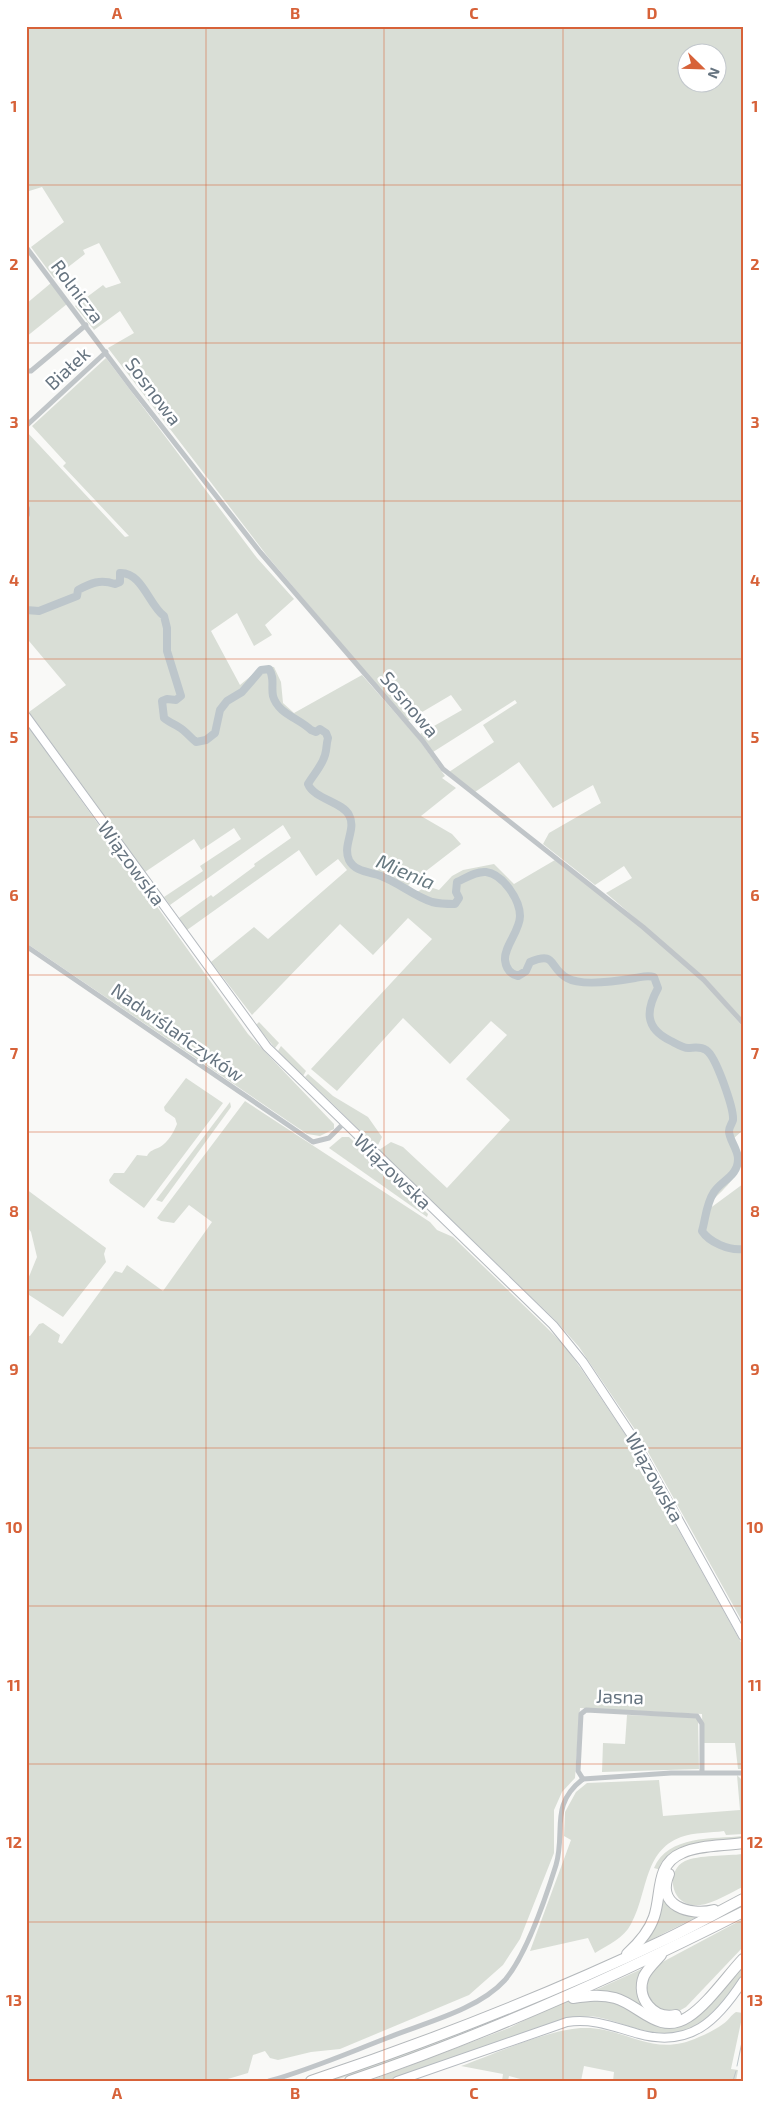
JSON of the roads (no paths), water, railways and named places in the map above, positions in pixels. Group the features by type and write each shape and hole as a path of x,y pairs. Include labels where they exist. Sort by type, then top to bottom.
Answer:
{"highway":[{"path":"618,1961 649,1930 656,1910 662,1873 671,1859 684,1852 743,1843"},
{"path":"727,1907 695,1913 680,1909 673,1903 668,1894 668,1877 674,1864 686,1857 743,1848"},
{"path":"311,2081 403,2050 484,2019 664,1940 743,1899"},
{"path":"350,2081 448,2046 557,2001 662,1953 743,1912"},
{"path":"662,1953 645,1974 642,1992 650,2008 660,2015 670,2016 684,2012 693,2005 743,1951"},
{"path":"557,2001 588,1996 606,1996 621,2000 655,2021 676,2022 693,2013 743,1959"}],"main road":[{"name":"Wiązowska","path":"26,716 250,1026 286,1067 553,1326 577,1353 632,1436 743,1636"},
{"path":"397,2081 567,2022 599,2022 653,2037 683,2035 703,2026 716,2017 743,1981"}],"street":[{"name":"Rolnicza","path":"26,247 106,352"},
{"path":"26,371 31,371 86,326"},
{"name":"Białek","path":"26,426 106,352"},
{"name":"Sosnowa","path":"106,352 260,552 422,740 443,769 643,927 704,980 743,1023"},
{"name":"Nadwiślańczyków","path":"26,946 313,1142 329,1138 343,1124"},
{"name":"Jasna","path":"583,1779 578,1771 581,1714 586,1710 697,1716 702,1724 702,1772"},
{"path":"269,2081 466,2007 486,1996 505,1980 522,1953 553,1874 559,1843 561,1807 567,1794 583,1779 702,1772 743,1773"}],"waterway":[{"name":"Mienia","path":"26,509 26,514"},
{"name":"Mienia","path":"26,610 39,611 77,596 78,590 91,584 100,582 115,584 120,582 120,573 128,574 140,583 164,616 167,628 167,651 181,696 176,700 167,699 162,701 164,718 181,728 196,742 206,740 215,733 220,710 227,701 242,692 261,670 269,669 271,672 273,696 279,707 311,730 316,732 320,729 326,733 328,738 324,759 308,784 316,793 341,807 349,815 351,826 347,854 355,867 388,879 432,902 443,904 455,904 459,898 456,892 457,882 467,877 486,872 498,877 514,896 519,910 518,927 505,955 506,966 515,975 518,976 526,971 530,962 544,958 549,959 561,974 574,981 591,983 619,981 644,976 654,977 658,988 651,1004 650,1018 652,1024 662,1036 677,1044 686,1048 702,1048 706,1050 715,1062 724,1083 733,1114 733,1120 729,1128 730,1138 738,1159 733,1174 717,1188 711,1197 702,1231 709,1239 720,1245 732,1249 743,1249"},
{"path":"737,2066 743,2037"},
{"path":"733,2081 736,2071"}]}
